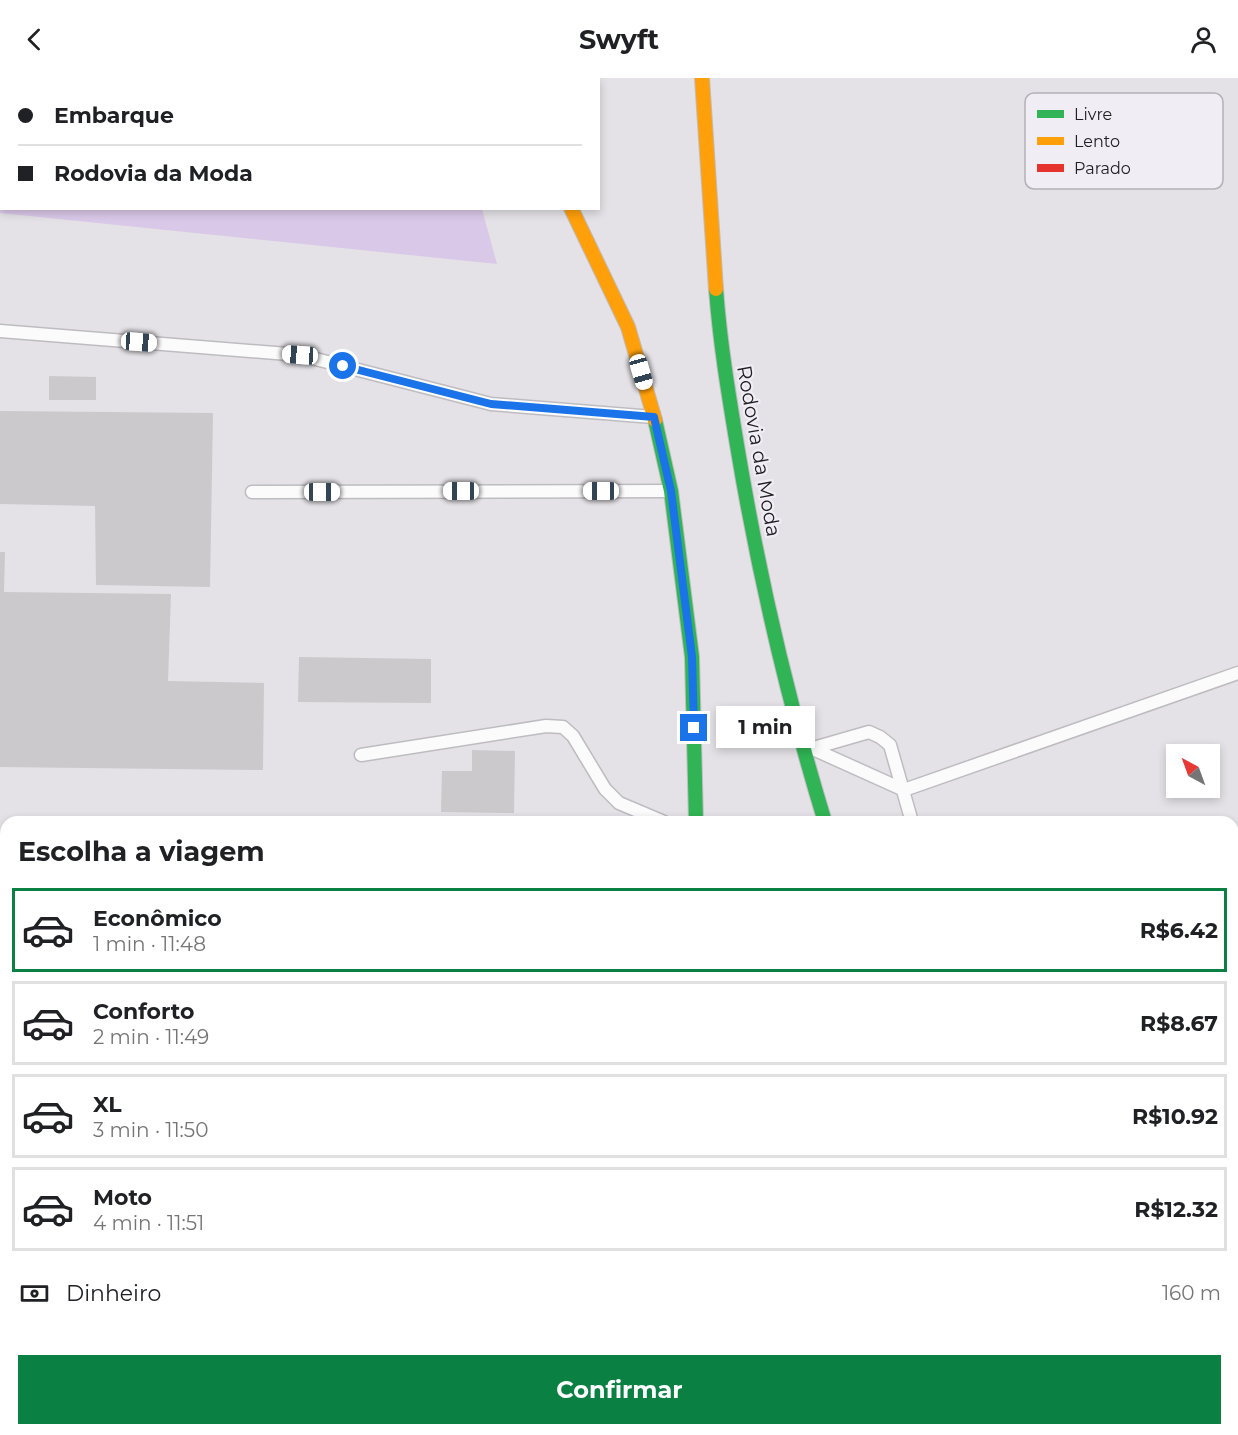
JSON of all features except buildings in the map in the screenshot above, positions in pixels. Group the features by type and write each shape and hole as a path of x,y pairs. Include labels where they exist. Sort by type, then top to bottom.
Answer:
{"main road":[{"name":"Rodovia da Moda","path":"702,78 719,335 751,527 824,816"},
{"path":"572,210 628,327 654,417 671,491 692,657 696,816"}],"lane":[{"path":"0,331 300,355 491,404 654,417"},
{"path":"252,492 671,491"},
{"path":"808,750 904,790 1238,673"},
{"path":"361,755 546,726 563,727 573,736 605,789 619,803 650,816"},
{"path":"808,750 869,732 880,737 890,745 910,816"}],"shaded area":[{"path":"0,210 482,210 497,264 0,213"}],"traffic: fast":[{"path":"716,289 728,391 755,545 787,684 823,816"},
{"path":"655,420 671,491 692,657 696,816"}],"traffic: slow":[{"path":"702,78 716,289"},
{"path":"572,210 628,327 655,420"}],"route":[{"path":"343,366 491,404 654,417 671,491 692,657 694,728"}]}
